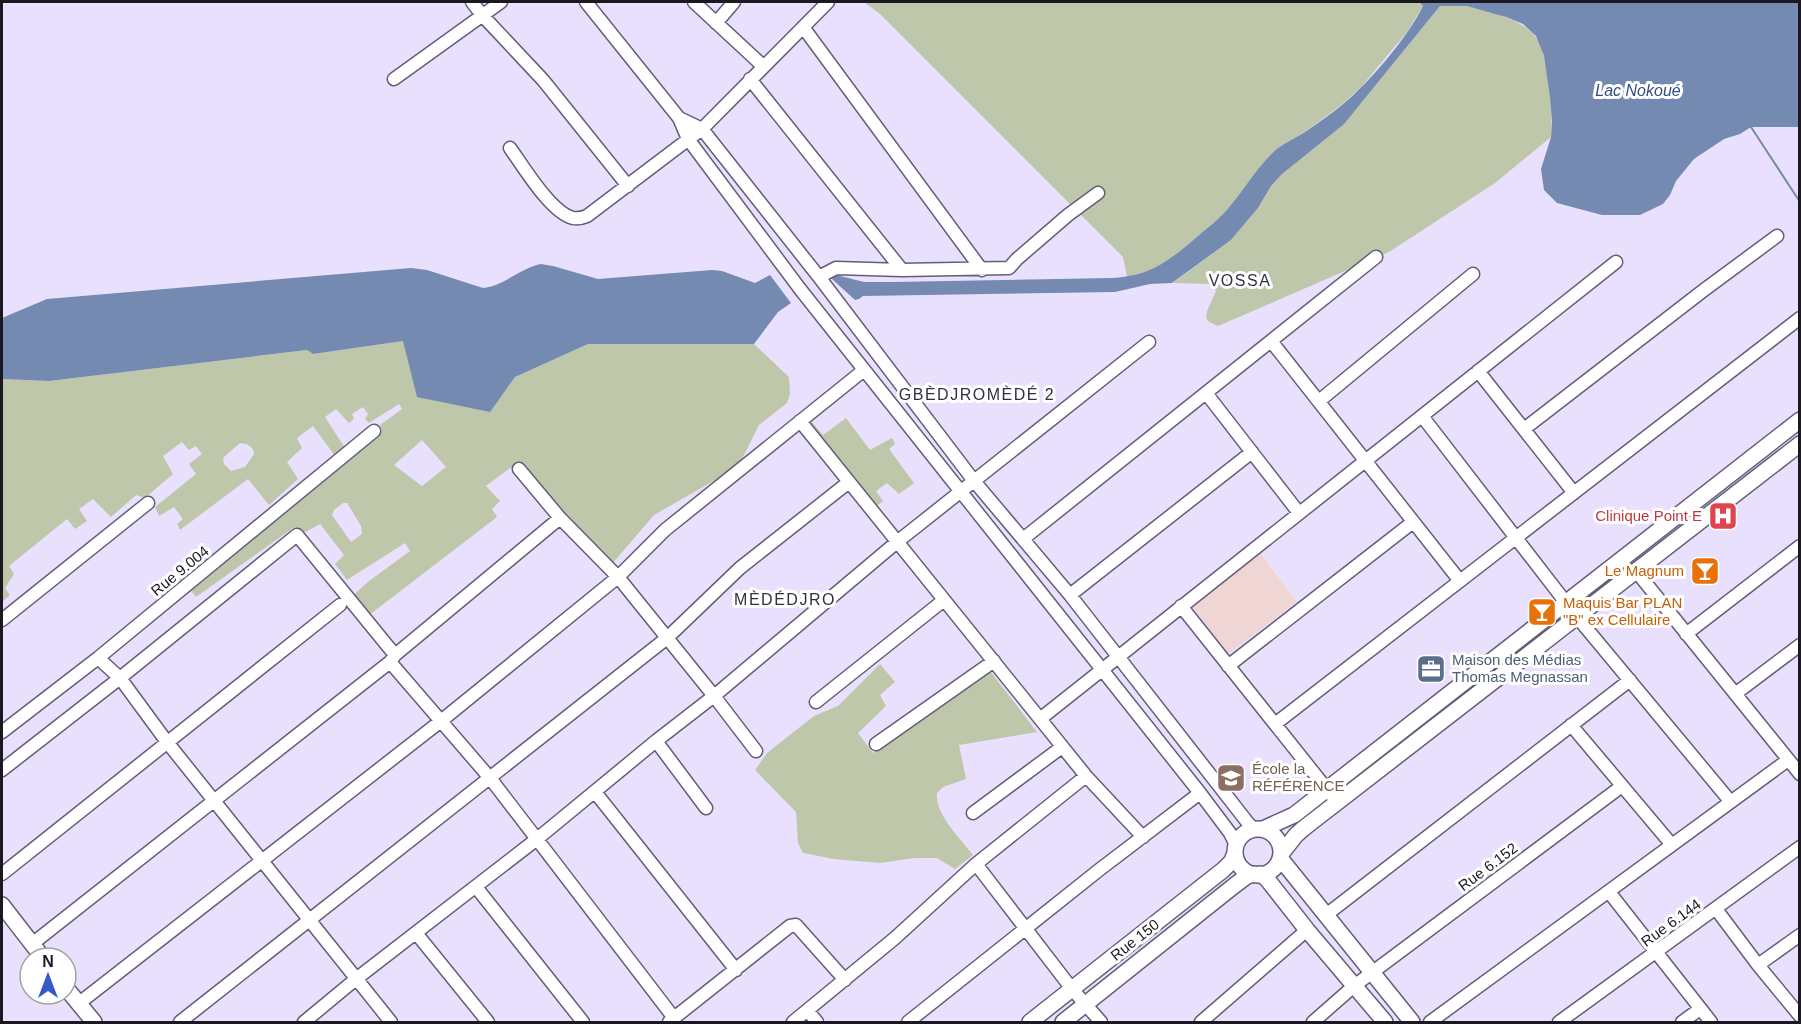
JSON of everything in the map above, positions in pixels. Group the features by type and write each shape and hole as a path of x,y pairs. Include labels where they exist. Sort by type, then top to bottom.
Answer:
{"main road":[{"path":"1385,1023 1267,879 1243,869 1239,864 1235,849 1242,835 1287,820 1800,420"},
{"path":"1257,874 1272,869 1296,835 1337,802 1800,444"},
{"path":"1703,496 1715,510"},
{"path":"1258,829 1271,833 1277,838 1280,856 1412,1023"},
{"name":"Rue 150","path":"1030,1023 1223,870 1232,861 1235,849"},
{"name":"Rue 150","path":"1063,1023 1234,885 1257,874"},
{"path":"2,905 32,944"},
{"path":"78,1004 94,1023"}],"street":[{"path":"472,2 543,80 628,186"},
{"path":"394,79 501,2"},
{"path":"586,2 680,118 688,140 800,289 1200,793 1230,833 1235,849"},
{"path":"694,2 763,66"},
{"path":"716,23 734,2"},
{"path":"510,148 549,202 572,218 587,216 702,129 828,2"},
{"path":"803,27 982,270"},
{"path":"750,79 902,270"},
{"path":"680,118 702,129 819,277 974,481 1070,595 1248,824 1258,829"},
{"path":"819,277 836,268 982,270 1009,268 1068,215 1098,193"},
{"path":"1524,429 1777,236"},
{"path":"1023,539 1376,257"},
{"path":"1040,719 1616,262"},
{"path":"1319,401 1473,274"},
{"path":"1275,724 1800,318"},
{"path":"1271,341 1460,581"},
{"path":"303,1023 356,979 537,839 714,696 897,542 1149,342"},
{"path":"78,1004 441,721 618,578 665,530 864,370"},
{"path":"1478,371 1574,493"},
{"path":"1206,393 1299,513"},
{"path":"1422,416 1577,617 1731,801"},
{"path":"800,421 1062,747 1143,837"},
{"name":"Rue 9.004","path":"2,732 98,658 374,431"},
{"path":"1070,595 1252,452"},
{"path":"519,469 560,518 618,578 756,751"},
{"path":"180,1023 667,638 740,567 849,482"},
{"path":"2,621 148,503"},
{"path":"32,944 392,659 560,518"},
{"path":"1228,666 1413,522"},
{"path":"2,770 297,535 441,721 490,778 671,1020 790,926 796,925 845,980"},
{"path":"1686,634 1800,546"},
{"path":"1636,571 1800,774"},
{"path":"816,702 944,600"},
{"path":"2,874 340,605"},
{"path":"1181,606 1337,802"},
{"path":"1735,694 1797,652"},
{"path":"98,658 120,678 167,742 391,1023"},
{"path":"876,744 994,662"},
{"path":"1326,915 1630,680"},
{"path":"1571,725 1672,845"},
{"path":"656,741 706,808"},
{"path":"973,813 1062,747"},
{"path":"1430,1023 1788,760"},
{"path":"793,1023 895,938 976,864 1086,776"},
{"name":"Rue 6.152","path":"1312,1023 1354,986 1622,786"},
{"path":"595,792 736,970"},
{"path":"908,1023 1099,870 1200,793"},
{"name":"Rue 6.144","path":"1559,1023 1800,847"},
{"path":"976,864 1101,1023"},
{"path":"476,887 584,1023"},
{"path":"1609,891 1711,1023"},
{"path":"1716,909 1800,1016"},
{"path":"1201,1023 1307,930"},
{"path":"416,933 488,1023"},
{"path":"1758,965 1800,935"},
{"path":"1682,1023 1700,1009"},
{"path":"808,1011 817,1023"}],"shaded area":[{"path":"1260,553 1297,602 1228,654 1191,605"}],"green space":[{"path":"864,2 1419,2 1423,6 1407,32 1361,87 1306,131 1279,147 1225,213 1157,268 1127,277 1123,257 880,14"},
{"path":"1440,6 1468,6 1485,10 1522,25 1535,36 1544,56 1547,70 1551,100 1551,137 1495,183 1389,252 1218,326 1209,322 1206,318 1207,311 1216,291 1213,284 1173,283 1231,240 1258,208 1271,186 1361,103"},
{"path":"403,341 490,411 515,377 588,344 754,344 789,377 790,394 787,403 759,425 738,467 654,515 612,564 571,521 562,515 518,462 486,486 500,501 492,509 497,517 364,619 347,601 369,581 410,551 405,543 347,580 335,564 344,555 320,524 300,535 293,528 196,597 191,591 291,509 294,502 382,431 380,425 402,409 399,404 369,423 365,419 368,414 363,407 352,414 354,419 349,423 336,409 325,417 345,448 335,456 313,426 297,438 302,448 287,462 298,479 269,505 248,479 180,530 177,524 183,519 174,507 159,516 155,507 196,474 189,464 202,454 196,446 189,450 182,442 163,456 173,474 145,498 136,495 111,517 93,499 79,509 87,521 75,529 67,519 9,566 14,574 5,588 10,595 2,602 2,379 49,381 307,350 313,354","holes":["422,440 446,467 422,486 394,465","240,443 247,444 253,449 254,454 245,467 231,471 224,464 223,458","343,503 347,503 361,526 362,534 351,542 332,515 334,510"]},
{"path":"846,418 870,450 892,438 895,444 889,449 914,483 899,494 887,483 876,491 883,501 874,508 807,425 812,422 823,435"},
{"path":"880,664 895,682 880,695 886,706 858,733 873,753 990,671 1037,732 959,745 966,779 943,787 937,793 937,801 944,817 973,855 955,869 937,858 914,858 880,863 834,859 803,853 798,843 796,812 755,770 767,753 814,716 838,706"}],"water":[{"name":"Lac Nokoué","path":"1419,2 1799,2 1799,127 1751,127 1740,134 1724,139 1694,159 1676,181 1663,204 1640,215 1602,215 1557,203 1544,190 1541,169 1551,137 1552,122 1544,56 1536,36 1523,24 1506,17 1467,6 1440,6 1344,124 1282,174 1231,240 1172,283 1150,284 1115,292 863,296 855,300 832,279 836,275 864,282 1111,278 1137,274 1159,266 1220,218 1278,148 1329,115 1364,85 1408,31 1423,6"},
{"path":"541,264 598,279 712,270 722,271 755,283 770,275 791,303 778,312 754,344 588,344 515,377 490,412 417,397 403,341 313,354 307,350 49,381 2,379 2,318 47,299 411,268 427,270 483,288 491,287"}],"waterway":[{"path":"1751,127 1800,202"}],"place":[{"name":"Clinique Point E","path":"1723,516"},
{"name":"Le Magnum","path":"1705,571"},
{"name":"Maquis Bar PLAN \"B\" ex Cellulaire","path":"1542,612"},
{"name":"Maison des Médias Thomas Megnassan","path":"1431,669"},
{"name":"École la RÉFÉRENCE","path":"1231,778"}],"district":[{"name":"VOSSA","path":"1240,280"},
{"name":"GBÈDJROMÈDÉ 2","path":"977,394"},
{"name":"MÈDÉDJRO","path":"785,599"}]}
